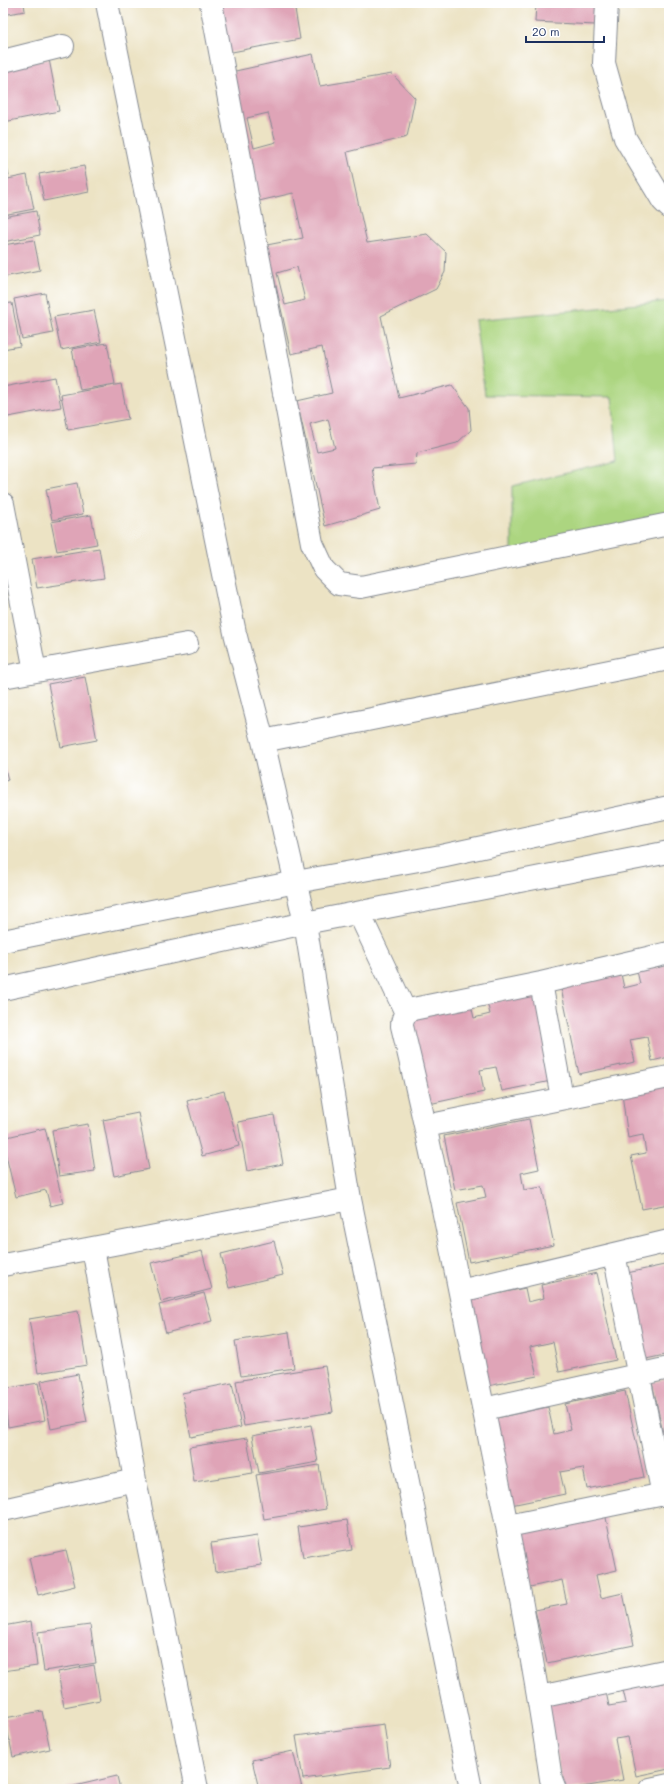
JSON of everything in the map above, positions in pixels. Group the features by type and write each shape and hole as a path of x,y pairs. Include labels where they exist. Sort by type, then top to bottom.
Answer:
{"street":[{"path":"107,3 235,633 305,923 350,1199 470,1789"},
{"path":"211,3 312,543 324,569 339,584 361,587 669,524"},
{"path":"607,3 604,63 625,138 663,201 669,207"},
{"path":"3,61 64,46"},
{"path":"3,504 34,671"},
{"path":"3,677 187,644"},
{"path":"262,741 669,659"},
{"path":"3,941 296,882 441,856 669,807"},
{"path":"3,989 305,923 669,852"},
{"path":"359,913 406,1013"},
{"path":"555,1789 551,1779 539,1697 508,1526 426,1126 402,1026 402,1019 406,1013 413,1009 541,983 669,953"},
{"path":"541,983 562,1098"},
{"path":"426,1126 669,1077"},
{"path":"3,1265 350,1199"},
{"path":"460,1291 669,1241"},
{"path":"93,1248 135,1480 197,1789"},
{"path":"508,1526 666,1494 614,1254"},
{"path":"484,1409 669,1368"},
{"path":"3,1510 135,1480"},
{"path":"539,1697 669,1670"},
{"path":"650,1789 669,1785"}],"green space":[{"path":"669,301 669,524 512,556 512,486 618,461 612,397 485,395 475,320"}],"building":[{"path":"3,3 24,3 25,11 3,15"},
{"path":"217,3 294,3 300,39 227,53"},
{"path":"536,3 599,3 595,25 535,22"},
{"path":"313,54 320,86 392,74 415,98 407,137 347,152 367,243 427,234 446,252 445,272 436,289 381,316 399,398 452,385 469,408 471,430 457,443 417,453 416,464 372,468 380,510 325,526 297,401 332,393 322,347 291,354 267,245 303,238 293,193 259,201 231,72","holes":["268,113 276,142 254,148 247,118","297,267 305,300 285,305 277,273","328,419 335,448 317,452 310,424"]},
{"path":"49,59 59,111 4,122 3,68"},
{"path":"3,151 9,176 3,177"},
{"path":"84,166 89,192 44,201 39,174"},
{"path":"27,175 34,209 3,215 3,180"},
{"path":"36,211 40,235 3,242 3,217"},
{"path":"34,240 40,270 3,277 3,245"},
{"path":"45,293 53,333 22,339 14,299"},
{"path":"12,303 20,346 3,349 3,304"},
{"path":"94,310 101,342 61,350 54,317"},
{"path":"107,343 115,384 80,390 72,349"},
{"path":"55,377 61,407 3,418 3,387"},
{"path":"121,384 128,419 68,430 61,395"},
{"path":"77,483 83,514 52,520 46,489"},
{"path":"91,515 97,544 57,551 51,522"},
{"path":"99,548 104,578 37,588 32,559"},
{"path":"85,677 97,740 61,747 48,684"},
{"path":"3,761 8,780 3,782"},
{"path":"669,965 669,1057 652,1061 647,1037 630,1040 635,1062 579,1074 561,988 621,974 624,988 640,984 637,971"},
{"path":"538,994 551,1081 502,1091 496,1067 480,1070 484,1092 429,1104 410,1018 471,1005 474,1018 490,1014 487,1002"},
{"path":"669,1083 669,1204 642,1209 631,1156 646,1153 643,1135 628,1138 622,1094"},
{"path":"224,1091 239,1146 202,1156 187,1101"},
{"path":"138,1113 149,1169 114,1176 103,1120"},
{"path":"274,1115 283,1164 247,1171 238,1122"},
{"path":"529,1119 539,1169 521,1173 524,1190 542,1187 554,1245 469,1262 457,1203 486,1197 483,1185 455,1190 444,1136"},
{"path":"88,1124 95,1171 59,1176 52,1130"},
{"path":"45,1128 63,1203 50,1206 46,1190 16,1197 3,1143 3,1138"},
{"path":"274,1241 283,1275 229,1288 221,1254"},
{"path":"202,1251 212,1289 161,1302 151,1263"},
{"path":"669,1264 669,1354 646,1359 627,1273"},
{"path":"597,1273 616,1360 559,1372 553,1342 530,1347 537,1376 483,1387 464,1301 525,1288 528,1302 544,1298 541,1285"},
{"path":"204,1293 212,1321 166,1333 159,1305"},
{"path":"78,1311 87,1365 38,1373 29,1319"},
{"path":"289,1332 294,1368 241,1376 235,1341"},
{"path":"325,1366 333,1412 244,1426 236,1381"},
{"path":"78,1374 87,1422 51,1429 41,1381"},
{"path":"669,1379 669,1456 668,1456 652,1382"},
{"path":"38,1383 45,1420 8,1427 3,1389"},
{"path":"232,1383 241,1427 191,1437 182,1393"},
{"path":"625,1391 644,1477 587,1489 583,1468 560,1472 565,1494 511,1505 492,1419 548,1407 554,1434 571,1430 565,1404"},
{"path":"311,1425 318,1462 259,1473 252,1436"},
{"path":"247,1438 253,1473 194,1482 189,1447"},
{"path":"319,1465 326,1509 264,1519 256,1475"},
{"path":"605,1513 617,1570 596,1575 601,1598 623,1593 634,1645 547,1663 535,1610 567,1604 562,1580 530,1587 518,1531"},
{"path":"347,1520 352,1550 303,1558 298,1527"},
{"path":"257,1536 262,1565 215,1572 211,1543"},
{"path":"66,1550 75,1586 38,1595 29,1558"},
{"path":"31,1621 37,1666 3,1671 3,1626"},
{"path":"90,1625 96,1663 44,1671 38,1632"},
{"path":"94,1665 100,1700 64,1707 58,1672"},
{"path":"669,1682 669,1769 636,1776 628,1737 615,1739 623,1780 563,1789 546,1703 606,1692 609,1706 626,1703 623,1690"},
{"path":"42,1711 50,1749 13,1757 5,1718"},
{"path":"384,1724 390,1767 303,1779 296,1736"},
{"path":"293,1751 302,1788 259,1789 252,1760"},
{"path":"117,1776 120,1789 66,1789 66,1788"}]}
